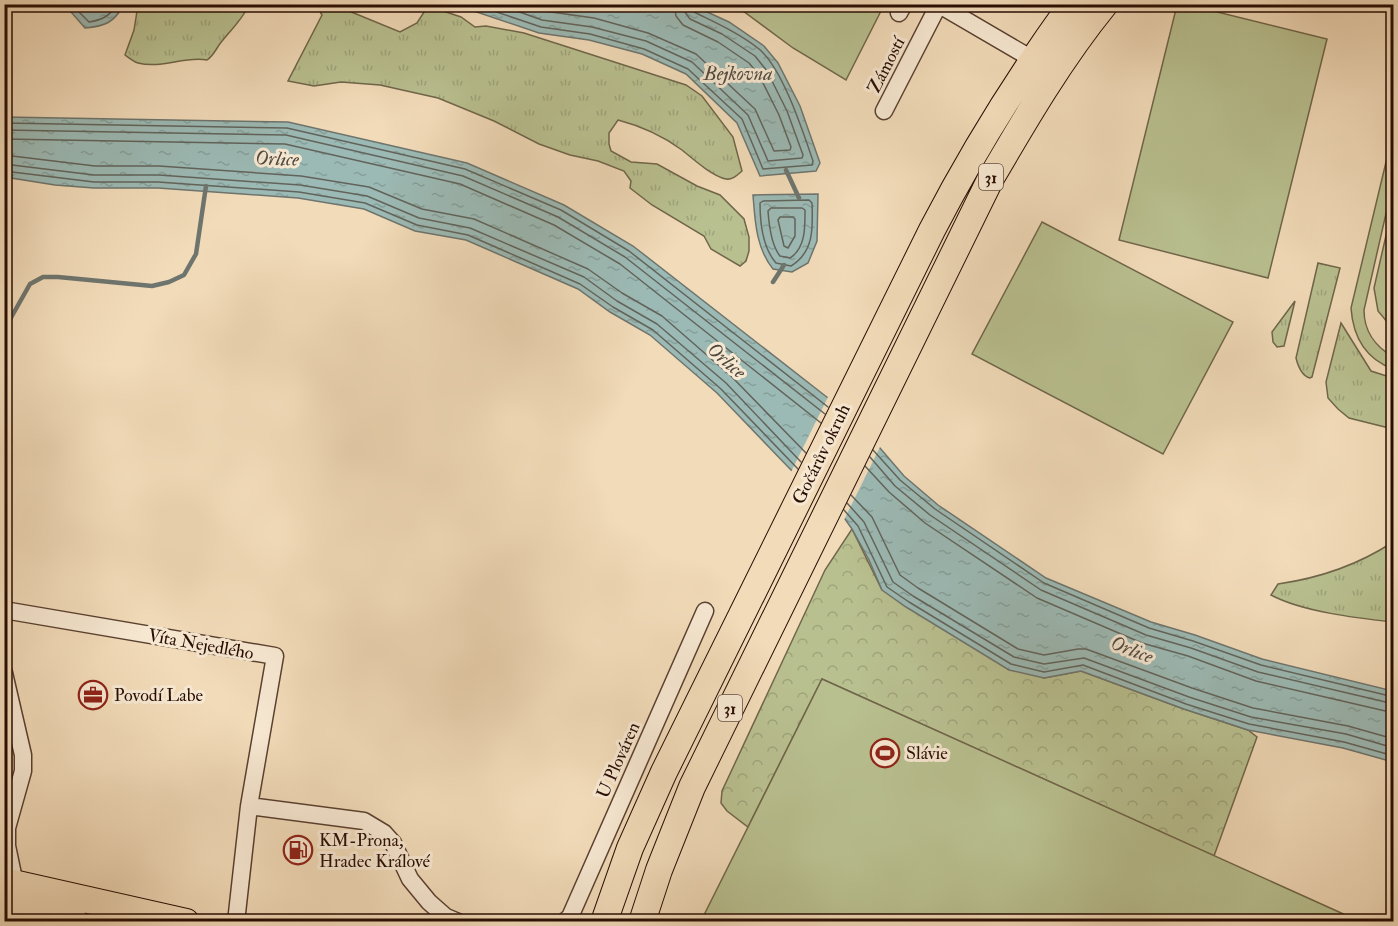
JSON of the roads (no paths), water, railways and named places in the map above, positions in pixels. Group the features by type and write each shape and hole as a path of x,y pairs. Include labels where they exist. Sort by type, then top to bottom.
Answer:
{"main road":[{"name":"Gočárův okruh","path":"604,921 616,885 664,772 962,172 1032,59 1072,4"},
{"name":"Gočárův okruh","path":"642,921 659,870 692,787 991,177 1026,117 1105,4"},
{"path":"8,889 110,921"},
{"path":"8,889 186,921"}],"street":[{"name":"Zámostí","path":"884,111 939,5 1032,59"},
{"name":"Víta Nejedlého","path":"4,610 275,656 249,806 236,921"},
{"name":"U Plováren","path":"564,921 570,917 705,611"},
{"path":"4,673 23,755 23,771 6,837 8,889"},
{"path":"249,806 364,821 384,833 393,843 410,879 429,902 446,917 458,921"}],"water":[{"path":"65,5 124,5 108,23 85,28"},
{"name":"Bejkovna","path":"456,5 692,5 729,22 764,46 778,63 800,106 820,163 816,171 760,176 737,123 686,74 642,54 589,40 539,33"},
{"name":"Orlice","path":"4,117 288,122 467,163 564,205 633,246 828,398 880,448 904,476 938,505 1046,578 1151,622 1262,659 1393,691 1393,762 1343,748 1248,730 1081,671 1044,678 1009,670 882,590 869,560 845,519 792,471 717,393 650,335 610,312 578,289 466,240 415,231 364,209 298,198 158,188 94,188 55,185 5,177"},
{"path":"818,194 817,241 808,263 792,272 773,269 760,243 753,195"}],"waterway":[{"path":"786,170 799,198"},
{"path":"4,330 30,284 43,277 152,286 184,275 196,254 206,186"},
{"path":"773,282 784,265"}],"place":[{"name":"Povodí Labe","path":"93,695"},
{"name":"Slávie","path":"885,753"},
{"name":"KM-Prona, Hradec Králové","path":"298,850"}]}
